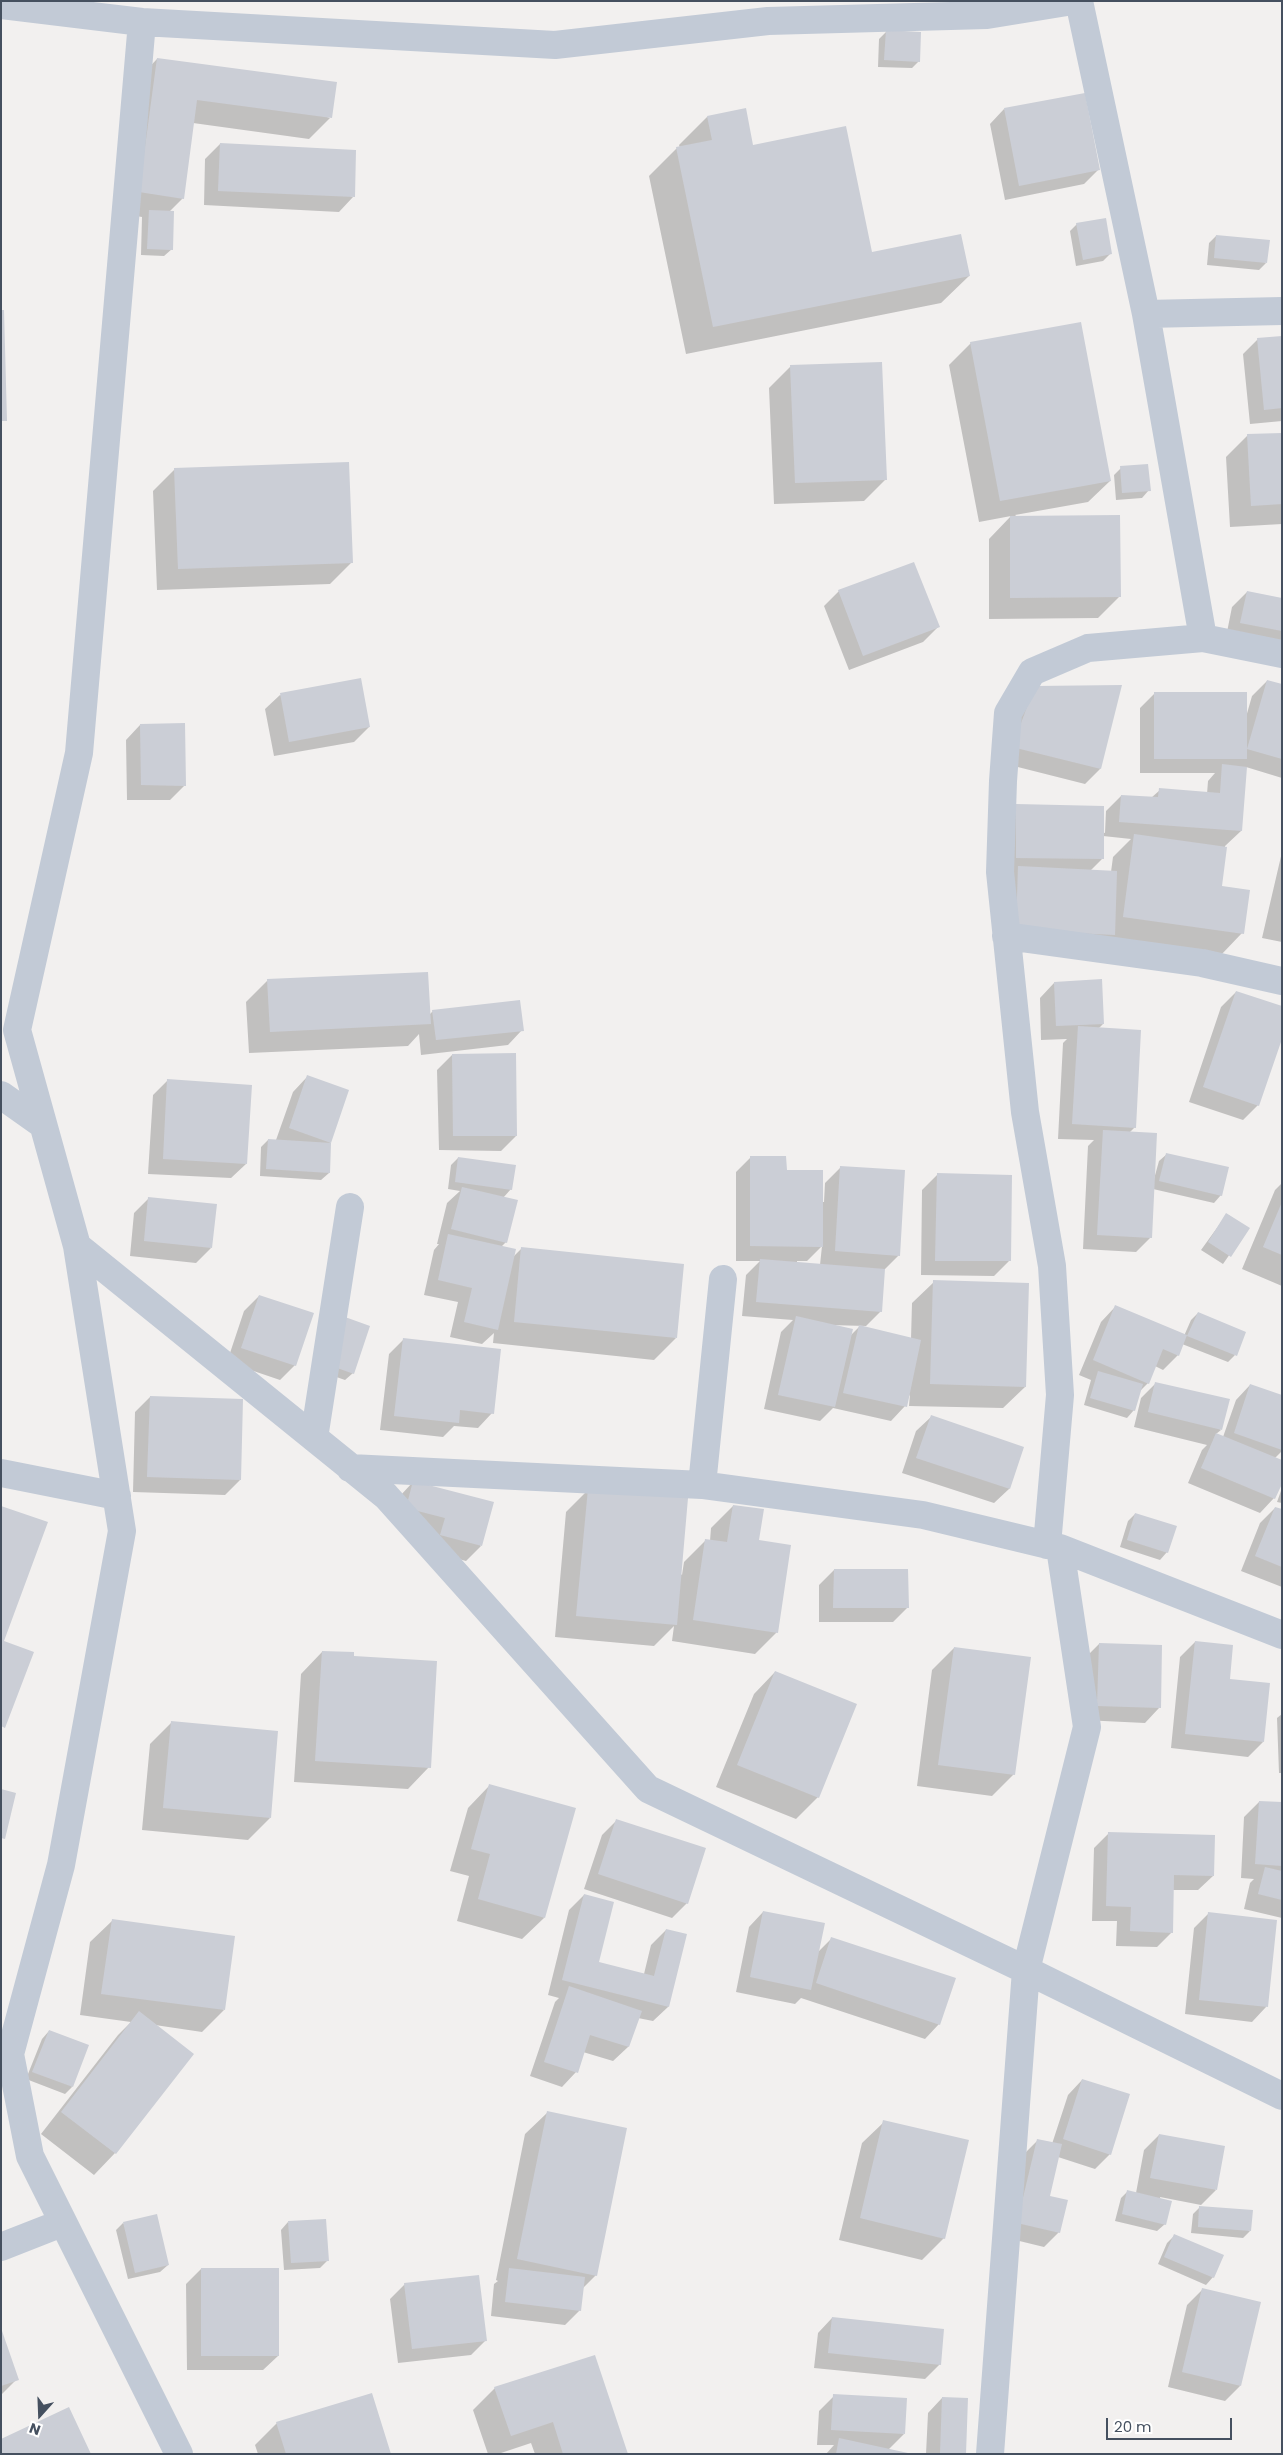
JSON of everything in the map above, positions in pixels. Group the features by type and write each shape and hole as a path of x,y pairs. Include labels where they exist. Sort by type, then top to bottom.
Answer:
{"street":[{"path":"1,5 142,22 555,45 768,21 1073,1"},
{"path":"1079,1 1146,314 1203,638"},
{"path":"142,22 79,753 17,1030 77,1246 122,1531 63,1855 6,2047 30,2156 179,2454"},
{"path":"1146,314 1282,311"},
{"path":"990,2454 1026,1970 1087,1727 1054,1546 1060,1395 1052,1266 1025,1112 1000,872 1003,781 1008,713 1032,672 1088,648 1203,638 1282,654"},
{"path":"1006,936 1202,963 1282,981"},
{"path":"1,1094 42,1124"},
{"path":"314,1438 350,1206"},
{"path":"77,1246 386,1496 648,1790 1026,1970 1282,2096"},
{"path":"702,1486 723,1279"},
{"path":"350,1468 702,1486 923,1515 1054,1546 1282,1635"},
{"path":"1,1473 117,1496"},
{"path":"1,2247 62,2223"}],"building":[{"path":"886,30 921,32 920,62 884,60"},
{"path":"157,58 337,82 332,118 197,100 184,199 139,192"},
{"path":"1085,93 1100,170 1019,186 1004,108"},
{"path":"746,108 753,145 846,126 872,252 961,234 970,276 713,327 676,147 712,140 707,116"},
{"path":"220,143 356,150 355,197 218,191"},
{"path":"149,210 174,211 173,250 147,249"},
{"path":"1106,218 1112,254 1083,260 1076,223"},
{"path":"1216,235 1270,240 1267,263 1214,258"},
{"path":"1,310 4,310 7,421 1,421"},
{"path":"1081,322 1111,481 1000,501 970,342"},
{"path":"1282,336 1282,408 1264,410 1257,338"},
{"path":"882,362 887,480 795,483 790,365"},
{"path":"1282,433 1282,504 1251,506 1247,434"},
{"path":"349,462 353,563 178,569 174,468"},
{"path":"1148,464 1151,491 1122,493 1120,466"},
{"path":"1120,515 1121,597 1010,598 1010,516"},
{"path":"914,562 940,627 863,656 838,590"},
{"path":"1247,591 1282,598 1282,631 1240,623"},
{"path":"361,678 370,727 289,742 280,693"},
{"path":"1267,680 1282,684 1282,759 1247,749"},
{"path":"1122,685 1101,769 1012,747 1035,686"},
{"path":"1154,692 1247,692 1247,759 1154,759"},
{"path":"185,723 186,786 141,785 140,724"},
{"path":"1222,764 1247,767 1242,831 1119,822 1121,795 1158,797 1159,788 1220,793"},
{"path":"1016,804 1104,806 1104,859 1016,858"},
{"path":"1134,834 1227,847 1222,886 1250,890 1244,934 1123,917"},
{"path":"1018,866 1117,871 1115,935 1016,930"},
{"path":"428,972 431,1024 270,1032 267,979"},
{"path":"1102,979 1104,1024 1056,1026 1054,982"},
{"path":"1236,991 1282,1006 1282,1039 1259,1106 1203,1087"},
{"path":"520,1000 524,1031 436,1040 432,1010"},
{"path":"1078,1026 1141,1030 1136,1128 1072,1124"},
{"path":"516,1053 517,1136 453,1136 452,1054"},
{"path":"307,1075 349,1090 331,1143 289,1128"},
{"path":"167,1079 252,1085 247,1164 163,1159"},
{"path":"1103,1130 1157,1133 1152,1238 1097,1235"},
{"path":"268,1139 331,1143 330,1173 266,1169"},
{"path":"1166,1153 1229,1167 1222,1196 1159,1181"},
{"path":"750,1156 786,1156 787,1170 823,1170 823,1247 750,1246"},
{"path":"458,1157 516,1165 512,1190 455,1182"},
{"path":"840,1166 905,1170 900,1256 835,1251"},
{"path":"937,1173 1012,1175 1011,1261 935,1261"},
{"path":"462,1187 518,1200 507,1243 451,1229"},
{"path":"148,1197 217,1204 212,1248 144,1241"},
{"path":"1282,1202 1282,1255 1263,1247"},
{"path":"1226,1213 1250,1228 1231,1257 1208,1242"},
{"path":"448,1234 516,1249 498,1330 464,1322 472,1288 438,1280"},
{"path":"521,1247 684,1264 677,1338 514,1322"},
{"path":"760,1259 885,1269 882,1312 756,1302"},
{"path":"933,1280 1029,1283 1026,1387 930,1384"},
{"path":"259,1295 314,1313 296,1366 241,1348"},
{"path":"1115,1305 1187,1335 1179,1356 1163,1349 1149,1384 1093,1360"},
{"path":"1198,1312 1246,1332 1237,1356 1187,1336"},
{"path":"796,1316 853,1329 835,1407 778,1395"},
{"path":"345,1317 370,1326 354,1374 329,1365"},
{"path":"859,1325 921,1340 907,1407 843,1393"},
{"path":"403,1338 501,1349 494,1414 460,1410 459,1423 394,1416"},
{"path":"1098,1371 1143,1384 1135,1411 1090,1398"},
{"path":"1155,1382 1230,1399 1222,1430 1148,1412"},
{"path":"1250,1384 1282,1395 1282,1450 1234,1433"},
{"path":"150,1396 243,1399 241,1480 147,1477"},
{"path":"931,1415 1024,1447 1010,1489 916,1458"},
{"path":"1216,1433 1282,1460 1282,1484 1275,1499 1201,1468"},
{"path":"413,1481 494,1502 482,1546 440,1535 445,1518 406,1508"},
{"path":"588,1489 688,1498 677,1625 576,1616"},
{"path":"733,1505 764,1509 759,1540 791,1545 778,1633 693,1620 705,1539 727,1542"},
{"path":"1,1506 48,1522 4,1641 34,1652 5,1728 1,1726"},
{"path":"1275,1507 1282,1509 1282,1567 1255,1556"},
{"path":"1135,1513 1177,1526 1168,1553 1127,1540"},
{"path":"834,1569 908,1569 909,1608 833,1608"},
{"path":"1195,1641 1233,1645 1230,1679 1270,1683 1264,1742 1185,1734"},
{"path":"1099,1643 1162,1645 1161,1708 1097,1706"},
{"path":"954,1647 1031,1657 1015,1775 938,1765"},
{"path":"322,1651 354,1652 354,1656 437,1661 431,1768 315,1761"},
{"path":"775,1671 857,1704 819,1798 737,1765"},
{"path":"171,1721 278,1731 271,1818 163,1808"},
{"path":"489,1784 576,1808 545,1918 478,1899 490,1854 471,1849"},
{"path":"1,1789 16,1793 5,1839 1,1838"},
{"path":"1259,1801 1282,1802 1282,1866 1255,1864"},
{"path":"616,1819 706,1848 688,1904 598,1874"},
{"path":"1108,1832 1215,1835 1214,1876 1174,1875 1173,1933 1130,1931 1131,1907 1106,1906"},
{"path":"1265,1867 1282,1871 1282,1900 1258,1894"},
{"path":"584,1894 614,1902 599,1962 654,1976 666,1929 687,1934 669,2007 562,1980"},
{"path":"763,1911 825,1923 811,1990 750,1977"},
{"path":"1208,1912 1277,1920 1268,2007 1199,2000"},
{"path":"112,1919 235,1936 225,2010 101,1994"},
{"path":"831,1937 956,1978 940,2025 816,1983"},
{"path":"569,1986 642,2011 629,2047 590,2035 578,2073 544,2062"},
{"path":"139,2011 194,2054 116,2154 61,2112"},
{"path":"49,2030 89,2045 73,2087 32,2072"},
{"path":"1082,2079 1130,2094 1111,2155 1063,2139"},
{"path":"547,2111 627,2128 597,2276 517,2259"},
{"path":"883,2120 969,2140 945,2239 860,2218"},
{"path":"1159,2134 1225,2146 1217,2190 1150,2178"},
{"path":"1037,2139 1062,2144 1050,2196 1068,2200 1060,2233 1017,2223"},
{"path":"1127,2190 1172,2201 1166,2225 1122,2214"},
{"path":"1199,2206 1253,2210 1251,2231 1198,2227"},
{"path":"157,2214 169,2265 135,2273 123,2222"},
{"path":"326,2219 329,2261 291,2263 288,2221"},
{"path":"1174,2234 1224,2255 1214,2278 1164,2257"},
{"path":"201,2268 279,2268 279,2356 201,2356"},
{"path":"509,2268 585,2277 581,2311 505,2302"},
{"path":"479,2275 487,2341 412,2349 404,2283"},
{"path":"1202,2288 1261,2302 1241,2386 1182,2372"},
{"path":"832,2317 944,2329 941,2365 828,2353"},
{"path":"1,2328 19,2380 1,2386"},
{"path":"595,2355 628,2454 563,2454 553,2422 511,2436 494,2387"},
{"path":"372,2393 391,2454 286,2454 276,2422"},
{"path":"833,2394 907,2398 905,2434 831,2430"},
{"path":"942,2397 968,2398 966,2454 940,2454"},
{"path":"69,2407 91,2454 1,2454 1,2439"},
{"path":"839,2438 908,2453 908,2454 836,2454"}]}
